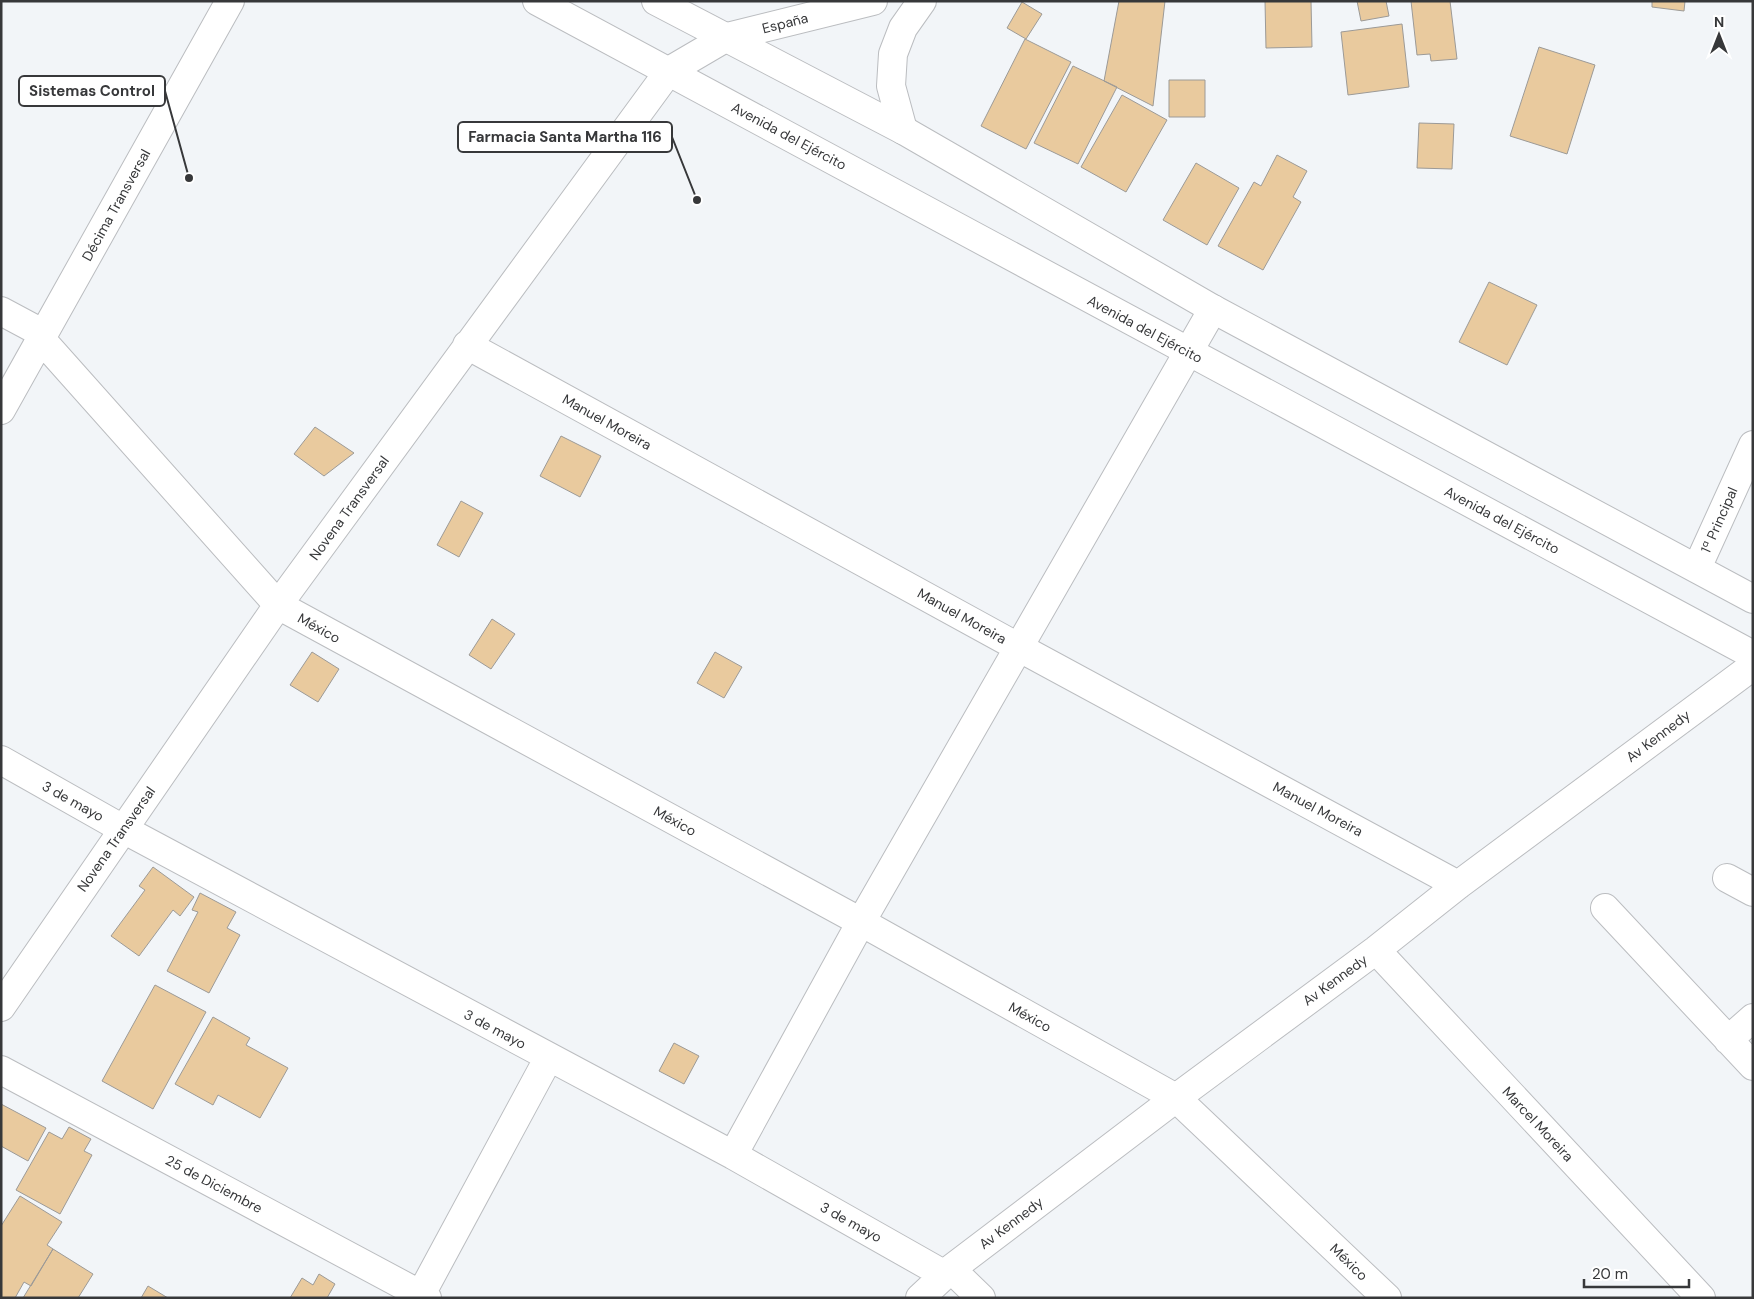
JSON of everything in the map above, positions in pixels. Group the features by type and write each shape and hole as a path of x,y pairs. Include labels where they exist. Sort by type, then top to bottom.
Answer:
{"street":[{"name":"Décima Transversal","path":"1,410 230,1"},
{"name":"Avenida del Ejército","path":"537,1 1753,655"},
{"path":"656,1 903,130 1213,309 1753,599"},
{"name":"España","path":"727,38 873,1"},
{"path":"903,130 890,86 893,54 903,28 922,1"},
{"name":"Novena Transversal","path":"1,1007 278,605 669,71 727,38"},
{"path":"732,1155 861,922 1213,309"},
{"name":"México","path":"1,311 42,336 278,605 861,922 1176,1098 1387,1298"},
{"name":"Manuel Moreira","path":"467,345 1018,648 1458,885"},
{"name":"1ª Principal","path":"1697,568 1753,445"},
{"name":"Av Kennedy","path":"920,1298 948,1272 1176,1098 1753,666"},
{"name":"3 de mayo","path":"1,760 123,829 948,1272 981,1298"},
{"path":"1727,878 1753,892"},
{"path":"1605,908 1753,1066"},
{"name":"Marcel Moreira","path":"1376,950 1701,1298"},
{"path":"1728,1040 1753,1018"},
{"path":"422,1297 549,1057"},
{"name":"25 de Diciembre","path":"1,1070 422,1297"}],"building":[{"path":"1119,1 1165,1 1153,106 1104,81"},
{"path":"1265,1 1311,1 1312,47 1266,48"},
{"path":"1357,1 1386,1 1389,16 1361,21"},
{"path":"1411,1 1450,1 1457,59 1431,61 1430,54 1417,55"},
{"path":"1652,1 1685,1 1684,11 1652,7"},
{"path":"1022,2 1042,14 1026,39 1007,28"},
{"path":"1402,24 1409,87 1348,95 1341,32"},
{"path":"1025,39 1071,62 1026,149 981,126"},
{"path":"1539,47 1595,65 1567,154 1510,136"},
{"path":"1073,66 1117,87 1078,164 1034,143"},
{"path":"1169,80 1205,80 1205,117 1169,117"},
{"path":"1122,95 1167,120 1126,192 1081,167"},
{"path":"1419,123 1454,124 1452,169 1417,168"},
{"path":"1277,155 1307,171 1293,197 1301,202 1263,270 1218,246 1254,182 1261,186"},
{"path":"1196,163 1239,188 1207,245 1163,220"},
{"path":"1489,282 1537,305 1507,365 1459,342"},
{"path":"315,427 354,453 324,476 294,454"},
{"path":"561,436 601,456 580,497 540,476"},
{"path":"461,501 483,513 459,557 437,545"},
{"path":"492,619 515,634 491,669 469,655"},
{"path":"312,652 339,669 318,702 290,685"},
{"path":"715,652 742,667 724,698 697,683"},
{"path":"153,867 194,897 180,916 173,910 139,956 111,936 145,890 139,886"},
{"path":"200,893 236,912 227,928 240,935 209,993 167,971 198,912 192,910"},
{"path":"155,985 206,1012 153,1109 102,1081"},
{"path":"213,1017 250,1038 246,1045 288,1068 260,1118 218,1095 213,1105 175,1084"},
{"path":"674,1043 699,1056 684,1084 659,1071"},
{"path":"1,1104 46,1128 28,1161 1,1146"},
{"path":"69,1127 91,1139 84,1151 92,1155 60,1214 16,1190 49,1132 62,1139"},
{"path":"20,1196 62,1222 47,1245 53,1249 31,1286 24,1282 15,1298 1,1298 1,1226"},
{"path":"53,1249 93,1274 78,1298 23,1298"},
{"path":"319,1274 335,1284 327,1298 290,1298 302,1278 313,1285"},
{"path":"148,1286 168,1298 141,1298"}],"place":[{"name":"Sistemas Control","path":"189,178"},
{"name":"Farmacia Santa Martha 116","path":"697,200"}]}
